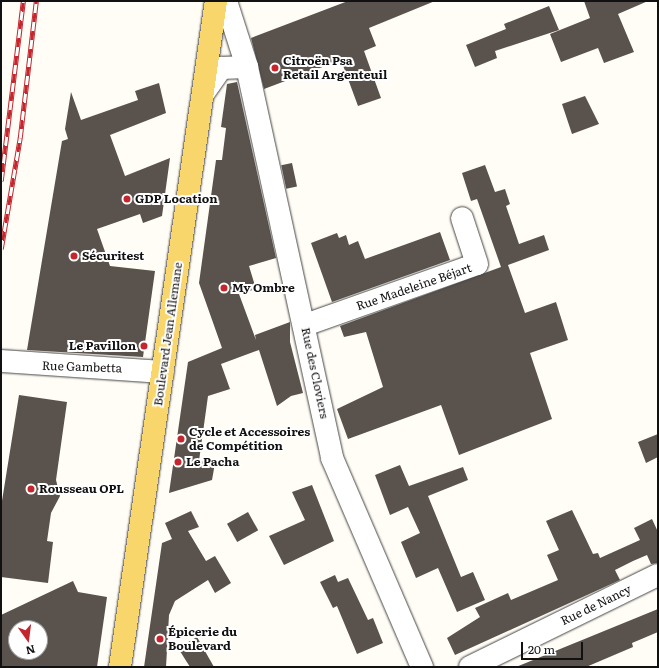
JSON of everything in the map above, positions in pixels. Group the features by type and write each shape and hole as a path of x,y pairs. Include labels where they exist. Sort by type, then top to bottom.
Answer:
{"main road":[{"name":"Boulevard Jean Allemane","path":"120,667 216,1"}],"street":[{"name":"Rue des Cloviers","path":"226,1 246,66 305,325 332,458 422,667"},
{"path":"203,94 221,68 246,66"},
{"name":"Rue Madeleine Béjart","path":"305,325 477,264 462,218"},
{"name":"Rue Gambetta","path":"1,361 163,372"},
{"name":"Rue de Nancy","path":"470,667 658,575"}],"building":[{"path":"348,1 435,1 369,28 376,46 364,51 381,98 358,106 341,60 264,89 251,38"},
{"path":"584,1 648,1 618,14 634,52 604,63 598,48 561,62 550,34 590,18"},
{"path":"549,6 559,30 495,51 497,58 475,67 466,45 506,29 504,24"},
{"path":"237,82 276,258 249,266 256,289 239,294 256,340 255,335 290,322 290,342 303,393 291,396 277,406 259,350 221,364 230,389 208,396 199,461 215,463 212,480 169,493 188,362 222,348 199,283 216,160 222,160 226,128 221,127 227,84"},
{"path":"159,83 166,113 110,135 125,176 170,158 162,216 143,223 140,214 97,229 110,266 155,271 143,357 27,350 62,141 68,139 65,129 71,92 81,120 138,100 135,91"},
{"path":"585,96 599,124 572,134 562,104"},
{"path":"292,163 297,186 286,189 281,165"},
{"path":"485,165 495,192 505,189 510,204 506,206 519,244 544,235 549,250 508,265 525,313 556,302 568,340 530,353 552,419 459,455 441,405 348,439 337,409 383,387 366,332 344,337 340,326 501,267 477,199 471,201 462,173"},
{"path":"440,232 450,260 332,302 311,243 337,233 339,238 346,235 349,245 358,241 365,259"},
{"name":"Rousseau OPL","path":"19,395 67,402 56,480 60,496 51,513 47,541 53,542 48,583 1,577 1,507"},
{"path":"658,434 658,457 646,463 638,442"},
{"path":"400,465 409,486 463,467 468,480 428,496 461,577 473,572 485,600 457,612 438,568 416,578 401,542 420,533 408,507 390,515 375,475"},
{"path":"312,485 334,541 284,565 269,536 305,520 292,492"},
{"path":"572,510 593,554 598,553 600,558 640,540 634,528 652,519 658,532 658,563 651,564 647,555 633,561 615,570 620,580 455,655 447,638 480,617 475,608 508,593 511,600 558,580 547,555 559,550 546,521"},
{"path":"191,511 199,527 188,531 206,561 215,556 231,583 215,593 208,580 175,601 169,615 166,667 144,667 162,543 172,539 165,523"},
{"path":"248,512 258,530 237,542 227,524"},
{"path":"335,575 338,582 348,578 368,620 373,618 383,643 357,654 337,606 333,608 320,582"},
{"path":"73,581 78,592 107,597 97,667 1,667 1,615"},
{"path":"658,609 658,632 632,643 633,647 586,667 516,667"},
{"path":"197,637 214,667 190,667 178,648"}],"railway":[{"path":"1,181 23,1"},
{"path":"1,249 20,138 36,1"}],"place":[{"name":"Citroën Psa Retail Argenteuil","path":"275,68"},
{"name":"GDP Location","path":"127,199"},
{"name":"Sécuritest","path":"74,256"},
{"name":"My Ombre","path":"224,288"},
{"name":"Le Pavillon","path":"144,346"},
{"name":"Cycle et Accessoires de Compétition","path":"181,439"},
{"name":"Le Pacha","path":"178,462"},
{"name":"Rousseau OPL","path":"31,489"},
{"name":"Épicerie du Boulevard","path":"160,639"}]}
